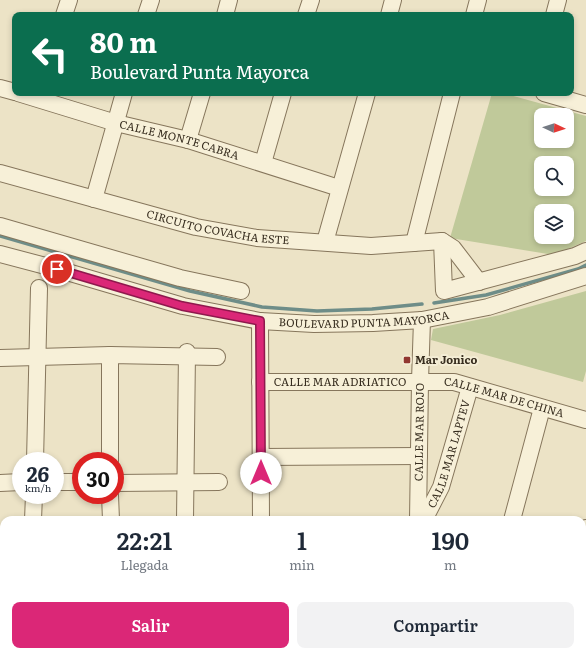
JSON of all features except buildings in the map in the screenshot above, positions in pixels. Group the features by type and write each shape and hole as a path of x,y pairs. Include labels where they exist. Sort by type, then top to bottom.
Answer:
{"street":[{"path":"65,12 69,0"},
{"path":"147,12 151,0"},
{"path":"226,12 229,0"},
{"path":"307,12 311,0"},
{"path":"390,12 393,0"},
{"path":"475,12 478,0"},
{"path":"555,12 558,0"},
{"path":"0,88 12,91"},
{"name":"CALLE MONTE CABRA","path":"40,96 116,123 188,140 340,188"},
{"path":"94,199 123,96"},
{"path":"188,140 201,96"},
{"path":"263,163 282,96"},
{"path":"325,242 366,96"},
{"path":"414,242 451,96"},
{"path":"554,96 586,105"},
{"name":"CIRCUITO COVACHA ESTE","path":"0,173 196,226 249,237 371,246 442,241"},
{"path":"0,226 180,278 242,291"},
{"path":"442,241 453,248 479,282"},
{"name":"BOULEVARD PUNTA MAYORCA","path":"442,241 444,291 575,256 586,251"},
{"name":"BOULEVARD PUNTA MAYORCA","path":"0,254 182,306 260,321 314,324 422,320 488,307 586,276"},
{"path":"35,452 39,288"},
{"name":"CALLE MAR ROJO","path":"418,516 422,320"},
{"path":"260,321 261,516"},
{"path":"0,358 187,354 217,357"},
{"path":"186,516 187,354"},
{"path":"110,355 110,452"},
{"name":"CALLE MAR ADRIATICO","path":"260,382 420,381"},
{"name":"CALLE MAR DE CHINA","path":"420,381 454,382 586,420"},
{"name":"CALLE MAR LAPTEV","path":"426,516 442,487 470,387"},
{"path":"513,516 542,408"},
{"path":"261,457 419,456"},
{"path":"0,483 12,482"},
{"path":"124,482 218,482"},
{"path":"33,516 34,504"},
{"path":"110,504 111,516"}],"green space":[{"path":"491,96 514,96 557,108 534,108 534,148 574,148 574,113 586,116 586,241 554,255 450,238"},
{"path":"586,291 586,371 583,382 431,340 433,329 500,315"}],"waterway":[{"path":"0,236 190,291 262,307 317,311 372,309 422,304"},
{"path":"434,303 486,295 578,269 586,265"}],"place":[{"name":"Mar Jonico","path":"407,360"}],"route":[{"path":"57,269 182,306 260,321 261,473"}]}
